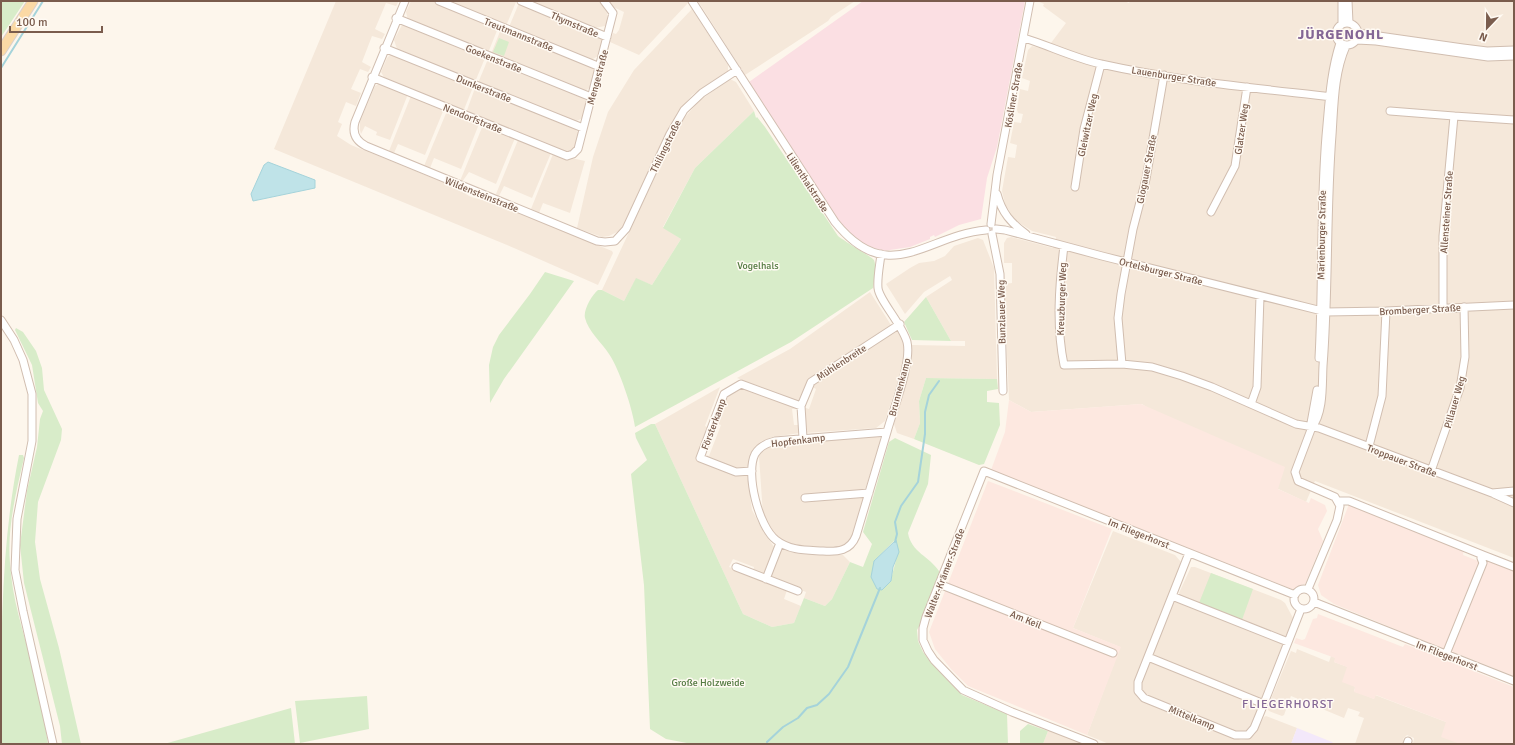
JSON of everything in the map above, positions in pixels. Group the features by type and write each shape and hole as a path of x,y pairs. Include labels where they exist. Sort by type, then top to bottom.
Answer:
{"main road":[{"path":"1,51 33,1"}],"street":[{"path":"372,77 396,18 405,1"},
{"name":"Treutmannstraße","path":"439,1 600,67"},
{"name":"Thymstraße","path":"521,1 607,37"},
{"name":"Mengestraße","path":"573,154 578,149 584,128 613,13 604,1"},
{"name":"Lilienthalstraße","path":"692,1 834,222 855,243 881,254 911,253 965,234 991,229"},
{"name":"Kösliner Straße","path":"991,229 995,189 1030,1"},
{"name":"Marienburger Straße","path":"1342,1 1345,24"},
{"name":"Marienburger Straße","path":"1345,24 1348,1"},
{"name":"Goekenstraße","path":"396,18 591,97"},
{"path":"1345,24 1355,26 1358,33 1357,40"},
{"name":"Marienburger Straße","path":"1338,501 1335,497 1302,483 1295,476 1295,468 1312,427 1316,422 1320,409 1324,311 1322,188 1332,97 1333,66 1343,45 1336,35 1337,28 1345,24"},
{"path":"1358,33 1469,49 1514,50"},
{"name":"Lauenburger Straße","path":"1024,38 1101,64 1247,87 1332,97"},
{"path":"1343,45 1352,44 1357,40 1376,41 1488,57 1514,56"},
{"name":"Dunkerstraße","path":"384,48 584,128"},
{"name":"Gleiwitzer Weg","path":"1075,187 1084,129 1101,64"},
{"name":"Thilingstraße","path":"616,241 626,229 670,134 684,110 702,93 736,70"},
{"name":"Glogauer Straße","path":"1122,364 1118,318 1121,294 1128,263 1133,229 1146,179 1164,75"},
{"name":"Wildensteinstraße","path":"372,77 355,122 354,135 366,146 597,241 616,241"},
{"name":"Nendorfstraße","path":"372,77 567,156 573,154"},
{"name":"Glatzer Weg","path":"1211,212 1235,166 1247,87"},
{"path":"1390,111 1514,120"},
{"name":"Allensteiner Straße","path":"1443,307 1443,236 1454,116"},
{"path":"995,189 1004,213 1016,227 1030,236"},
{"name":"Ortelsburger Straße","path":"991,229 1005,230 1030,236 1128,263 1324,311"},
{"name":"Bunzlauer Weg","path":"991,229 1000,274 1003,391"},
{"name":"Kreuzburger Weg","path":"1064,246 1060,282 1059,340 1064,365 1122,364"},
{"name":"Brunnenkamp","path":"881,254 879,292 900,324 907,342 907,358 887,432"},
{"path":"1251,404 1257,387 1260,296"},
{"name":"Bromberger Straße","path":"1324,311 1386,311 1443,307 1514,305"},
{"name":"Pillauer Weg","path":"1431,471 1460,388 1465,357 1464,307"},
{"path":"1369,446 1382,396 1386,311"},
{"path":"1,320 14,340 23,360 32,394 32,441 17,519 15,570 22,611 53,744"},
{"name":"Mühlenbreite","path":"803,438 801,406 811,382 900,324"},
{"name":"Troppauer Straße","path":"1122,364 1152,367 1171,372 1296,424 1312,427 1369,446 1514,502"},
{"name":"Försterkamp","path":"752,472 736,472 700,458 724,394 741,384 801,406"},
{"name":"Hopfenkamp","path":"887,432 854,540 845,549 834,552 798,550 780,543 770,534 758,508 752,472 756,454 766,444 775,441 803,438 887,432"},
{"name":"Im Fliegerhorst","path":"984,471 1295,595"},
{"name":"Walter-Krämer-Straße","path":"984,471 922,628 923,640 934,660 963,690 1012,712 1094,744"},
{"name":"Troppauer Straße","path":"1492,493 1514,491"},
{"path":"805,498 869,493"},
{"path":"1308,589 1336,520 1340,506 1338,501 1349,502 1514,567"},
{"path":"766,579 780,543"},
{"name":"Mittelkamp","path":"1190,553 1148,657 1138,686 1138,690 1144,698 1235,735 1243,736 1251,733 1264,704 1301,609"},
{"path":"1446,654 1483,563 1481,558 1483,555"},
{"path":"736,567 798,591"},
{"name":"Am Keil","path":"939,584 1113,653"},
{"path":"1301,589 1308,589 1314,594 1314,602 1310,608 1301,609 1295,603 1295,595 1301,589"},
{"path":"1172,596 1288,642"},
{"name":"Im Fliegerhorst","path":"1314,602 1514,681"},
{"path":"1148,657 1264,704"}],"shaded area":[{"path":"336,1 399,1 396,6 386,3 375,29 385,34 382,39 372,36 362,62 371,67 368,72 360,69 351,89 361,93 356,106 346,102 338,122 342,124 337,136 351,145 450,185 471,197 497,204 612,251 613,253 598,285 514,248 274,149"},
{"path":"411,1 434,1 498,28 488,53 408,20 406,12"},
{"path":"446,1 514,1 516,2 506,26"},
{"path":"527,1 599,1 607,13 608,20 605,26 594,28"},
{"path":"607,1 687,1 688,3 639,55 610,42 613,33 616,34 619,30 624,12 609,5"},
{"path":"698,1 855,1 831,17 828,21 745,75"},
{"path":"863,1 1025,1 997,147 987,178 981,219 959,225 910,247 883,251 865,245 842,229 764,109 749,82"},
{"path":"1037,1 1124,1 1129,3 1130,1 1514,1 1514,558 1315,481 1306,502 1253,477 1142,404 1031,412 1009,400 1004,284 1012,283 1012,263 1004,263 1004,243 1007,238 1011,237 1053,248 1056,237 1032,231 1015,220 1005,204 1002,191 1008,157 1015,158 1017,145 1010,143 1014,122 1021,123 1023,114 1018,113 1017,110 1020,89 1028,91 1030,81 1022,78 1028,50 1032,46 1040,48 1051,43 1066,23 1043,6 1044,4"},
{"path":"519,3 601,37 603,40 600,55 591,60 509,27"},
{"path":"692,9 728,65 728,71 692,95 677,113 624,224 619,231 609,236 602,237 577,228 593,157 608,112 634,70"},
{"path":"402,25 485,58 475,82 397,49 394,40"},
{"path":"501,29 592,67 595,71 591,87 585,91 491,54"},
{"path":"391,54 473,87 463,112 385,79 381,72 387,58"},
{"path":"488,59 583,98 587,102 584,115 581,119 574,122 478,83"},
{"path":"730,79 736,82 754,111 695,168 663,227 681,239 652,285 636,279 624,301 602,290 680,123 699,101"},
{"path":"380,83 408,94 390,140 376,135 377,132 365,126 361,134 360,130 360,122 375,86"},
{"path":"475,88 574,128 579,133 577,146 567,153 466,113"},
{"path":"411,96 444,109 425,155 398,144 394,153 389,151"},
{"path":"447,111 479,124 461,169 434,158 430,168 424,166"},
{"path":"483,125 515,138 496,184 469,172 462,182 460,181"},
{"path":"518,140 551,153 532,198 504,186 499,196 496,194"},
{"path":"553,154 585,161 570,213 543,203 539,213 531,209"},
{"path":"978,238 983,240 994,268 997,379 926,378 919,401 920,423 914,439 897,433 894,424 912,364 912,345 965,346 965,341 951,341 926,297 952,280 950,276 924,292 905,314 886,284 919,263 934,261 945,256 954,246"},
{"path":"870,292 891,325 808,380 801,400 797,401 737,378 790,349"},
{"path":"896,330 899,331 904,342 905,356 885,421 876,428 805,433 803,407 809,409 816,389 811,386 812,384"},
{"path":"720,387 705,426 707,427 696,460 736,475 747,475 752,510 764,533 775,548 765,574 762,575 753,572 754,567 733,559 729,567 787,590 784,599 801,606 794,623 772,627 743,614 655,424"},
{"path":"742,387 798,408 792,409 794,425 799,425 800,433 772,437 760,442 751,453 747,469 738,470 705,457 704,454 709,456 721,425 716,423 726,395"},
{"path":"1009,400 1031,412 1141,404 1285,467 1278,489 1309,503 1311,498 1325,505 1327,511 1318,529 1323,541 1305,584 1294,590 991,470 1005,432"},
{"path":"879,436 881,441 863,496 864,497 853,537 845,546 835,549 794,546 781,541 773,532 763,515 759,456 763,451 773,444"},
{"path":"988,481 1112,529 1073,628 1121,647 1087,735 968,686 951,669 935,649 929,632"},
{"path":"1349,504 1464,549 1463,555 1478,561 1479,565 1468,596 1466,595 1444,649 1334,604 1321,595 1318,585"},
{"path":"1113,531 1175,555 1181,562 1134,683 1134,690 1137,697 1143,702 1241,740 1249,739 1255,734 1266,716 1297,728 1291,744 1109,744 1087,735 1120,647 1073,628"},
{"path":"781,549 799,554 843,555 850,562 832,599 825,606 804,598 806,592 772,579 770,576"},
{"path":"1487,558 1514,568 1514,676 1451,651"},
{"path":"1191,567 1195,567 1281,600 1285,603 1293,618 1288,635 1284,637 1180,596 1179,593"},
{"path":"1178,601 1267,638 1282,642 1284,646 1264,697 1260,699 1155,657 1153,654 1173,602"},
{"path":"1318,614 1403,647 1405,644 1514,687 1514,744 1460,744 1441,737 1446,722 1376,695 1374,699 1354,692 1355,687 1342,682 1347,667 1334,662 1335,658 1294,643 1296,638 1302,640 1305,639 1313,619 1317,618"},
{"path":"1297,649 1329,662 1331,656 1336,658 1334,662 1348,667 1355,688 1354,691 1374,699 1375,695 1446,722 1460,744 1413,744 1414,738 1407,735 1403,739 1403,744 1355,744 1364,718 1358,716 1360,712 1348,708 1344,718 1291,696 1284,715 1282,716 1269,711 1267,708 1291,651 1296,653"},
{"path":"1152,662 1257,704 1259,710 1249,731 1239,733 1146,696 1143,693 1141,685 1149,663"},
{"path":"1297,728 1332,742 1334,744 1291,744"},
{"path":"1051,729 1088,744 1043,744 1048,731"}],"green space":[{"path":"1,1 25,1 1,37"},
{"path":"499,38 509,42 504,56 493,52"},
{"name":"Vogelhals","path":"754,111 756,118 757,117 765,127 838,236 874,260 875,270 873,288 791,342 635,427 629,400 617,369 613,360 587,323 585,311 593,295 598,290 602,290 624,301 636,278 652,285 681,239 663,228 695,168"},
{"path":"545,272 574,281 504,379 490,403 489,365 493,347 499,335"},
{"path":"926,297 951,341 912,340 904,322"},
{"path":"16,328 23,332 36,351 42,368 44,390 62,429 61,440 38,502 35,542 40,579 59,648 81,744 62,744 60,726 24,583 20,545 27,491 37,447 40,419 43,411 38,403 32,365 15,330"},
{"path":"926,378 997,379 998,389 987,391 987,402 999,403 1000,425 984,464 979,465 914,439 920,423 919,401"},
{"name":"Große Holzweide","path":"651,424 655,424 743,614 772,627 794,623 804,598 825,606 832,599 850,562 863,567 872,544 863,532 889,442 895,438 931,455 928,484 908,533 910,540 917,550 939,571 939,575 925,615 917,630 918,641 923,652 931,663 962,695 1007,714 1008,744 692,744 666,739 650,729 644,585 631,474 647,460 635,433","holes":["895,540 897,545 897,555 891,581 874,561"]},
{"path":"19,455 23,455 24,458 11,523 9,550 11,576 18,614 39,694 48,744 1,744 1,672 5,562 8,526"},
{"path":"1211,573 1253,589 1242,620 1199,603"},
{"path":"367,696 369,729 300,743 295,701"},
{"path":"291,708 295,744 164,744"},
{"path":"1028,724 1048,731 1043,744 1020,744 1020,731"}],"water":[{"path":"268,162 315,180 315,188 253,201 251,194 264,165"},
{"path":"896,540 899,552 893,567 891,581 882,590 877,589 871,577 874,561"}],"waterway":[{"path":"1,68 43,1"},
{"path":"895,542 897,534 895,522 901,506 918,482 925,434 925,412 929,395 939,381"},
{"path":"767,742 783,727 798,718 807,708 817,705 829,694 848,667 880,588"}],"district":[{"name":"JÜRGENOHL","path":"1341,34"},
{"name":"FLIEGERHORST","path":"1288,704"}]}
